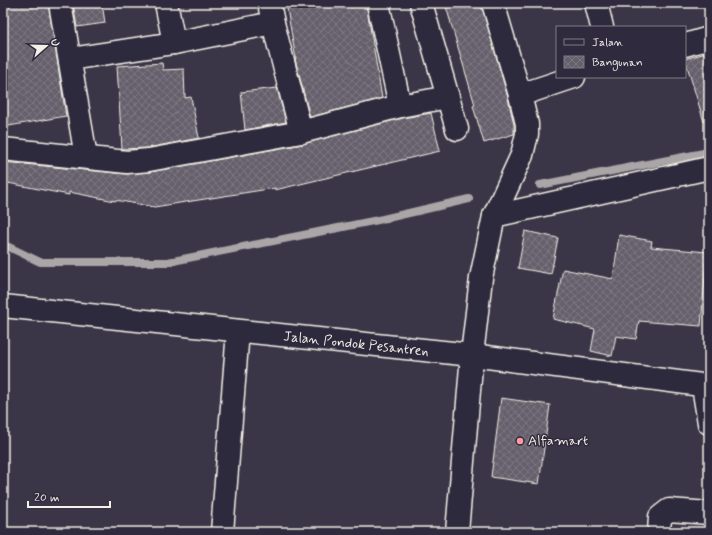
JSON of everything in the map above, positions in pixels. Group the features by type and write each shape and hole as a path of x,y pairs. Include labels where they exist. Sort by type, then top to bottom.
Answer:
{"street":[{"path":"60,3 86,157"},
{"path":"166,3 174,43"},
{"path":"378,3 400,106"},
{"path":"421,3 457,129"},
{"path":"457,532 472,356 481,278 494,216 525,145 527,124 493,3"},
{"path":"596,3 602,26"},
{"path":"70,60 174,43 271,13 302,132"},
{"path":"686,45 709,38"},
{"path":"520,95 571,78"},
{"path":"3,149 127,162 149,160 302,132 400,106 448,97"},
{"path":"494,216 709,168"},
{"name":"Jalan Pondok Pesantren","path":"3,306 472,356 706,386"},
{"path":"222,532 238,332"},
{"path":"706,386 709,423"},
{"path":"659,532 660,517 669,510 709,513"}],"building":[{"path":"3,3 48,3 66,116 3,127"},
{"path":"73,3 102,3 105,23 77,27"},
{"path":"286,3 366,3 382,98 310,117 295,59"},
{"path":"445,3 481,3 508,98 514,125 514,134 484,143 473,106 475,105"},
{"path":"709,52 709,121 704,122 686,59"},
{"path":"162,63 163,70 184,69 185,98 191,97 199,138 147,148 122,149 117,66"},
{"path":"277,88 286,122 245,130 241,92"},
{"path":"431,113 440,151 275,190 275,188 154,207 69,192 69,195 3,182 3,162 126,174 150,172 303,144 403,118"},
{"path":"525,231 558,238 551,274 518,268"},
{"path":"619,235 652,241 651,247 707,252 701,326 639,321 636,339 616,336 612,356 591,351 595,329 553,319 563,269 613,279"},
{"name":"Alfamart","path":"501,398 550,405 539,484 491,477"}],"waterway":[{"path":"540,185 709,152"},
{"path":"9,247 40,262 168,262 383,219 469,199"}],"place":[{"name":"Alfamart","path":"520,441"}]}
